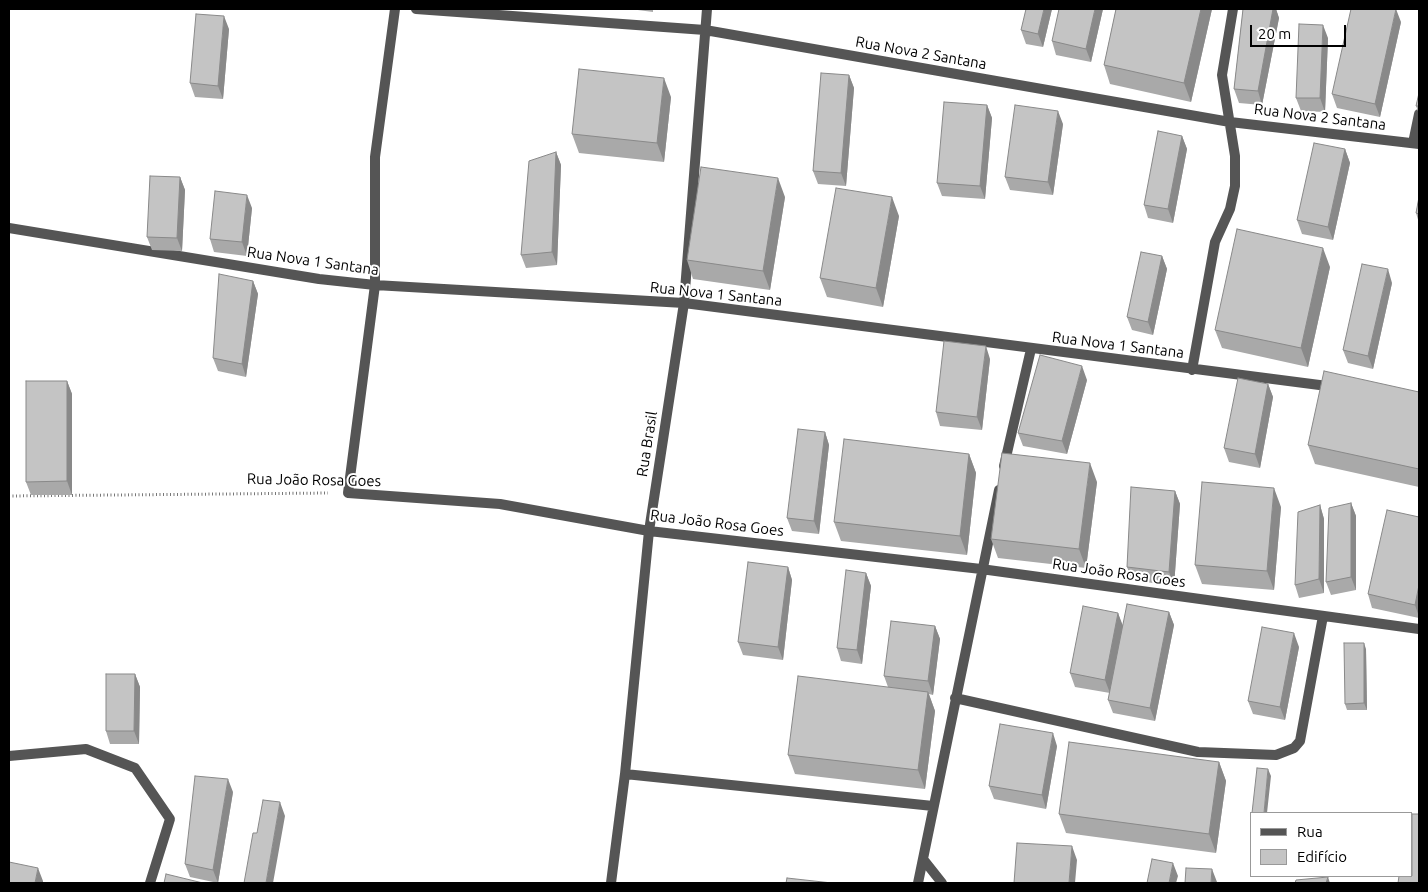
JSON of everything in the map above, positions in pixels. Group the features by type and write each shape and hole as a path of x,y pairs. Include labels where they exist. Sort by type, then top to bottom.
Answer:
{"street":[{"path":"348,493 374,286 376,157 395,9"},
{"name":"Rua Nova 2 Santana","path":"416,9 705,30 1230,122 1416,143"},
{"name":"Rua Brasil","path":"611,883 625,774 649,531 684,303 707,9"},
{"path":"1192,370 1215,242 1230,210 1234,186 1235,156 1222,75 1233,9"},
{"path":"1416,143 1419,114"},
{"name":"Rua Nova 1 Santana","path":"9,228 319,279 374,286 684,303 1350,389"},
{"path":"918,883 981,570 1031,349"},
{"name":"Rua João Rosa Goes","path":"348,493 500,504 649,531 981,570 1419,629"},
{"path":"955,698 1198,752 1276,755 1294,748 1300,740 1322,616"},
{"path":"9,756 86,748 135,768 170,818 150,883"},
{"path":"625,774 933,806"},
{"path":"923,858 942,883"}],"path":[{"name":"Rua João Rosa Goes","path":"9,496 348,493"}],"building":[{"path":"1026,9 1044,9 1038,34 1021,30"},
{"path":"1059,9 1095,9 1086,49 1052,41"},
{"path":"1116,9 1201,9 1184,83 1104,65"},
{"path":"1243,9 1273,9 1258,91 1234,89"},
{"path":"1351,9 1396,9 1375,104 1332,94"},
{"path":"196,14 224,16 218,86 190,83"},
{"path":"1299,24 1323,25 1320,98 1296,98"},
{"path":"579,69 664,78 657,143 572,134"},
{"path":"821,73 849,75 841,173 813,171"},
{"path":"1419,93 1419,106 1416,106"},
{"path":"944,102 987,105 980,186 937,183"},
{"path":"1015,105 1058,111 1048,182 1005,177"},
{"path":"1158,131 1182,136 1168,209 1144,205"},
{"path":"1314,143 1345,149 1328,227 1297,220"},
{"path":"556,152 552,252 521,255 529,161"},
{"path":"701,167 778,178 763,271 687,260"},
{"path":"150,176 180,177 177,238 147,237"},
{"path":"836,188 892,197 876,288 820,278"},
{"path":"215,191 247,195 242,242 210,239"},
{"path":"1419,197 1419,214 1416,213"},
{"path":"1237,229 1323,248 1301,348 1215,330"},
{"path":"1141,252 1162,256 1148,322 1127,317"},
{"path":"1362,264 1388,269 1368,356 1343,350"},
{"path":"219,274 253,281 242,364 213,358"},
{"path":"944,341 986,346 977,417 936,412"},
{"path":"1040,355 1082,366 1062,441 1018,433"},
{"path":"1324,371 1419,392 1419,469 1308,445"},
{"path":"1238,378 1268,384 1255,454 1224,448"},
{"path":"26,381 67,381 67,481 26,482"},
{"path":"798,429 825,432 814,521 787,518"},
{"path":"844,439 969,454 960,536 834,522"},
{"path":"1002,453 1090,463 1079,549 991,539"},
{"path":"1202,482 1274,488 1267,571 1195,565"},
{"path":"1131,487 1175,491 1169,572 1127,567"},
{"path":"1351,503 1351,577 1326,582 1329,508"},
{"path":"1320,505 1319,579 1295,585 1298,512"},
{"path":"1387,510 1419,517 1419,585 1415,605 1368,594"},
{"path":"748,562 788,567 778,647 738,642"},
{"path":"846,570 866,573 857,650 837,648"},
{"path":"1127,604 1169,612 1150,708 1108,700"},
{"path":"1083,606 1118,613 1105,680 1070,673"},
{"path":"891,621 935,626 928,681 884,676"},
{"path":"1262,627 1294,633 1280,707 1248,701"},
{"path":"1344,643 1364,643 1364,703 1345,704"},
{"path":"106,674 135,674 134,731 106,731"},
{"path":"798,676 928,692 918,770 788,755"},
{"path":"1000,724 1053,733 1042,795 989,786"},
{"path":"1069,742 1219,762 1209,834 1059,814"},
{"path":"1257,768 1268,769 1264,812 1252,812"},
{"path":"195,776 228,779 213,870 185,864"},
{"path":"263,800 280,802 266,883 244,883 253,833 257,833"},
{"path":"1413,814 1419,814 1419,883 1398,883 1399,877 1413,877"},
{"path":"1017,843 1072,846 1069,883 1014,883"},
{"path":"1152,859 1173,863 1169,883 1147,883"},
{"path":"9,862 38,868 35,883 9,883"},
{"path":"1186,868 1212,869 1211,883 1185,883"},
{"path":"166,874 203,883 164,883"},
{"path":"1328,877 1326,883 1295,883 1296,880"},
{"path":"787,878 832,883 786,883"}]}
